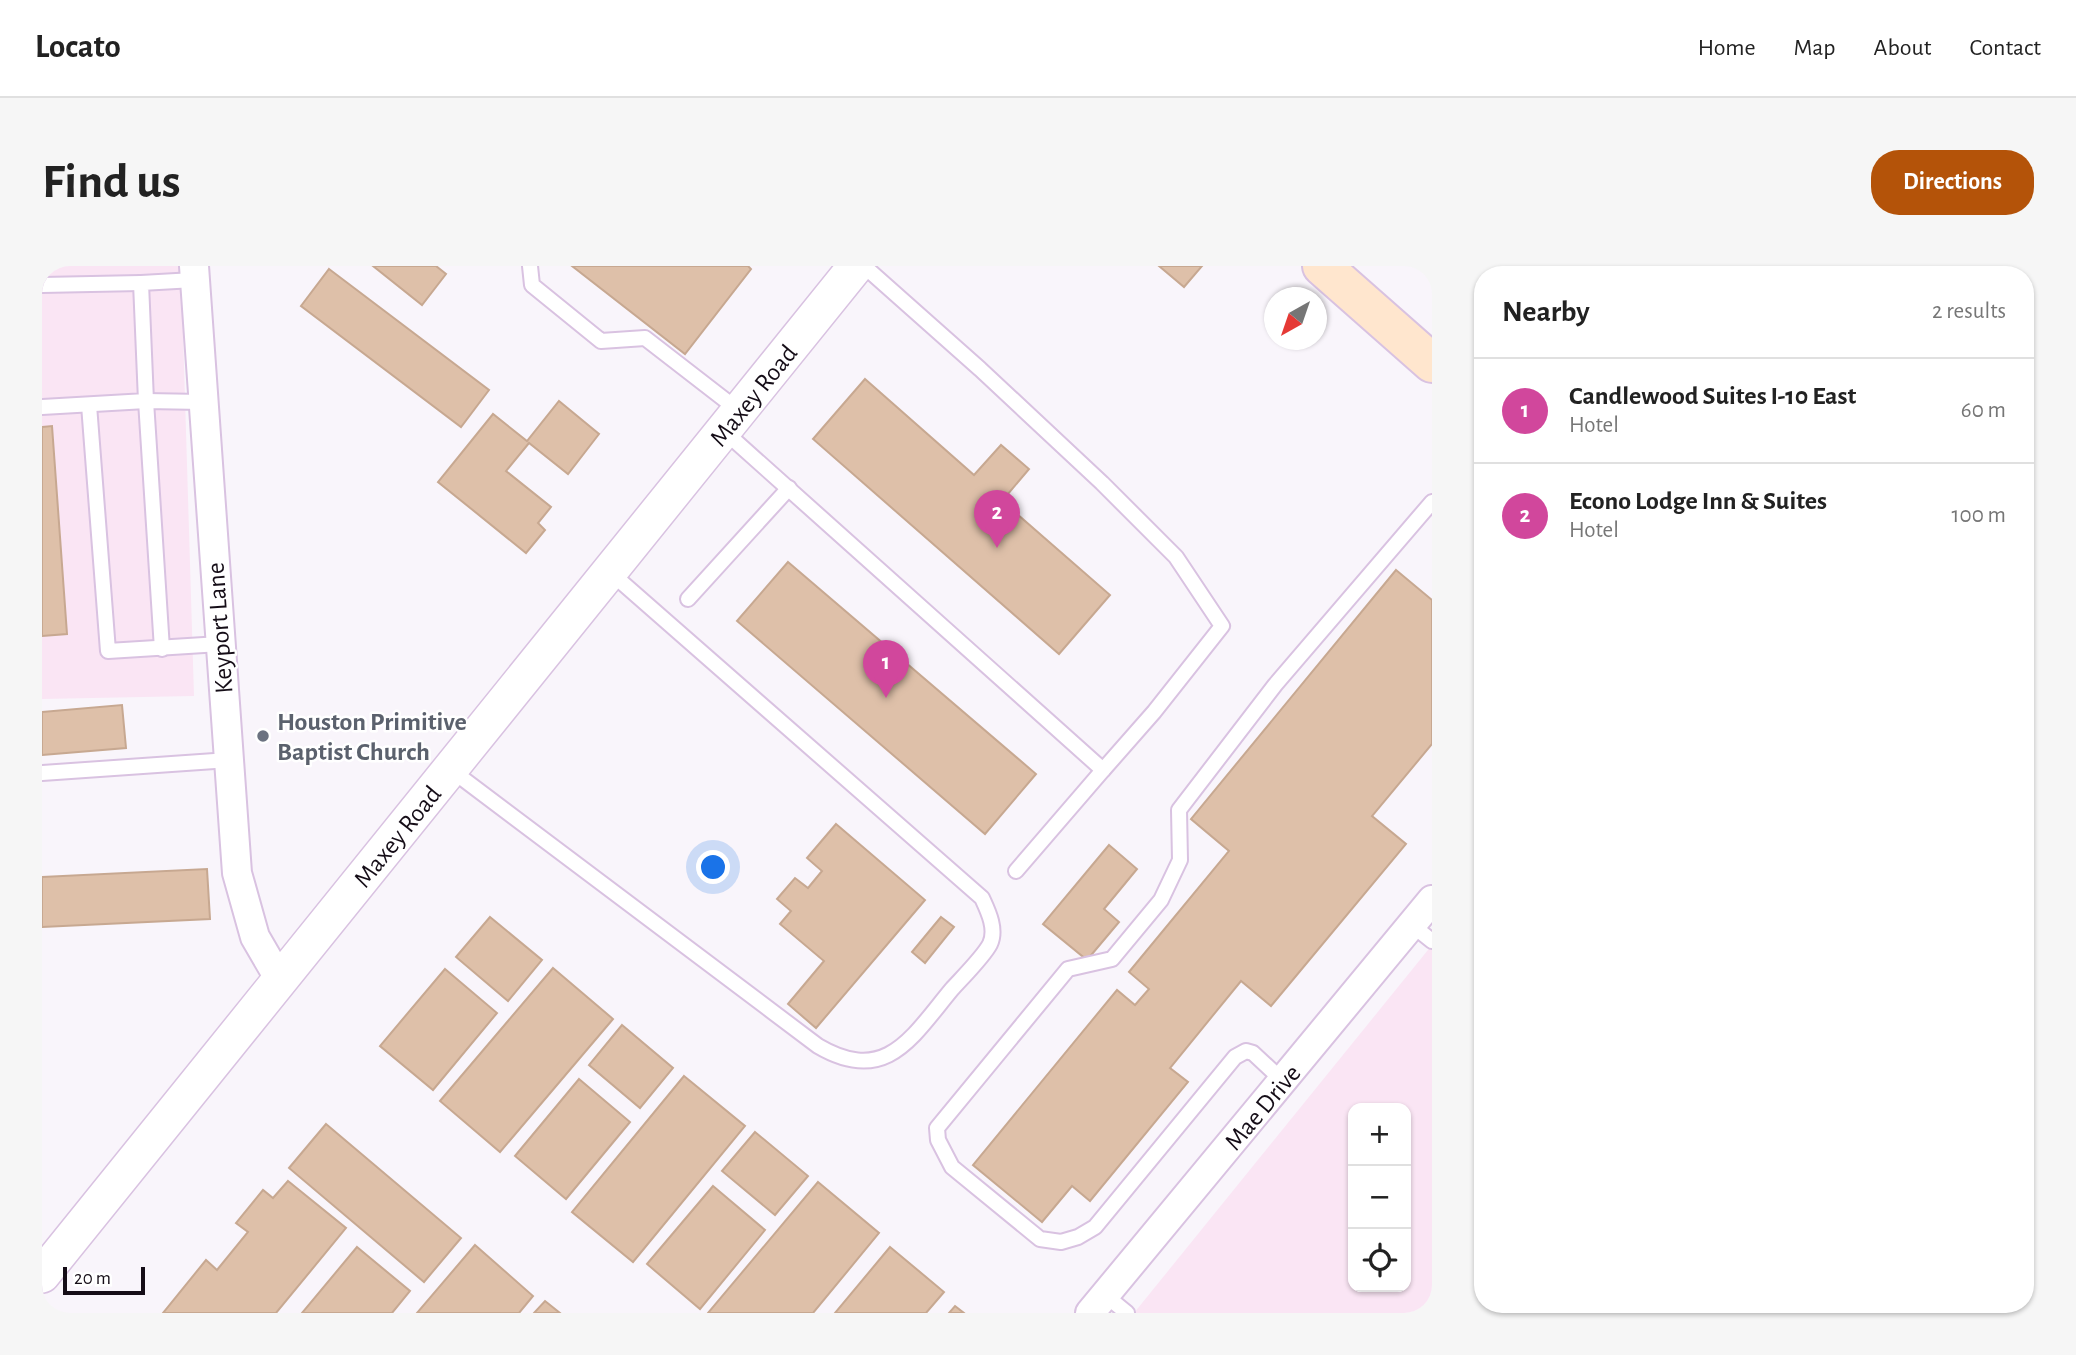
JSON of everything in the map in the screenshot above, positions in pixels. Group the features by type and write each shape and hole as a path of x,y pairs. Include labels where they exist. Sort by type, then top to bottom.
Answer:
{"main road":[{"path":"1322,266 1432,363"}],"street":[{"name":"Maxey Road","path":"42,1275 856,267"},
{"name":"Keyport Lane","path":"194,273 237,873 255,937 280,980"},
{"name":"Mae Drive","path":"1098,1304 1283,1081 1422,933 1432,900"}],"lane":[{"path":"530,266 532,285 601,341 645,338 732,421 789,488 1103,770"},
{"path":"856,267 1000,388 1102,483 1176,556 1222,626 1154,712 1016,871"},
{"path":"42,285 141,283 194,273"},
{"path":"141,283 162,649"},
{"path":"42,407 146,401 203,402"},
{"path":"89,405 108,651 220,644"},
{"path":"688,599 789,488"},
{"path":"1283,1081 1252,1053 1246,1051 1235,1057 1095,1227 1078,1237 1061,1242 1040,1239 952,1167 938,1140 937,1128 1068,969 1112,959 1161,900 1180,860 1180,810 1275,685 1432,502"},
{"path":"450,769 818,1046 839,1059 863,1062 885,1057 905,1046 991,943 992,919 982,898 610,572"},
{"path":"42,773 229,761"},
{"path":"1098,1304 1127,1313"}],"shaded area":[{"path":"42,266 181,266 194,696 42,699"},
{"path":"1432,945 1432,1313 1134,1313"}],"building":[{"path":"373,266 436,266 446,274 422,305"},
{"path":"572,266 748,266 751,269 685,354"},
{"path":"1159,266 1202,266 1184,287"},
{"path":"329,269 489,390 461,427 301,306"},
{"path":"865,379 974,475 1001,445 1029,469 1002,501 1110,595 1059,654 813,439"},
{"path":"559,401 599,434 568,474 529,443 506,471 551,507 538,523 545,530 526,553 438,482 493,414 527,441"},
{"path":"52,426 67,634 42,636 42,427"},
{"path":"788,562 1036,774 985,834 737,621"},
{"path":"1396,570 1432,600 1432,744 1372,816 1406,844 1271,1006 1241,981 1170,1068 1188,1082 1090,1201 1072,1186 1042,1222 973,1165 1117,990 1135,1005 1149,989 1129,972 1229,851 1191,819"},
{"path":"122,705 126,748 42,755 42,712"},
{"path":"836,824 925,900 816,1028 788,1004 824,961 780,924 791,911 777,899 795,878 808,888 822,871 807,858"},
{"path":"1109,845 1137,869 1104,909 1119,922 1087,960 1043,924"},
{"path":"207,869 210,919 42,927 42,877"},
{"path":"490,917 542,960 508,1001 456,957"},
{"path":"941,917 954,927 925,963 912,952"},
{"path":"553,968 613,1019 500,1152 440,1101"},
{"path":"445,969 497,1013 433,1090 380,1046"},
{"path":"622,1025 673,1068 640,1108 589,1065"},
{"path":"684,1076 745,1126 633,1262 572,1212"},
{"path":"579,1079 630,1122 566,1199 515,1156"},
{"path":"326,1124 461,1238 424,1282 289,1168"},
{"path":"755,1132 808,1176 775,1215 722,1171"},
{"path":"288,1181 346,1228 276,1313 163,1313 206,1260 217,1270 248,1232 236,1223 263,1190 273,1198"},
{"path":"818,1182 879,1233 813,1313 708,1313"},
{"path":"713,1186 765,1230 700,1309 647,1264"},
{"path":"475,1245 533,1296 519,1313 417,1313"},
{"path":"357,1247 410,1291 392,1313 302,1313"},
{"path":"890,1247 944,1292 926,1313 835,1313"},
{"path":"545,1301 560,1313 534,1313"},
{"path":"955,1306 964,1313 949,1313"}],"place":[{"name":"Econo Lodge Inn & Suites","path":"997,548"},
{"name":"Candlewood Suites I-10 East","path":"886,698"},
{"name":"Houston Primitive Baptist Church","path":"263,736"}]}
